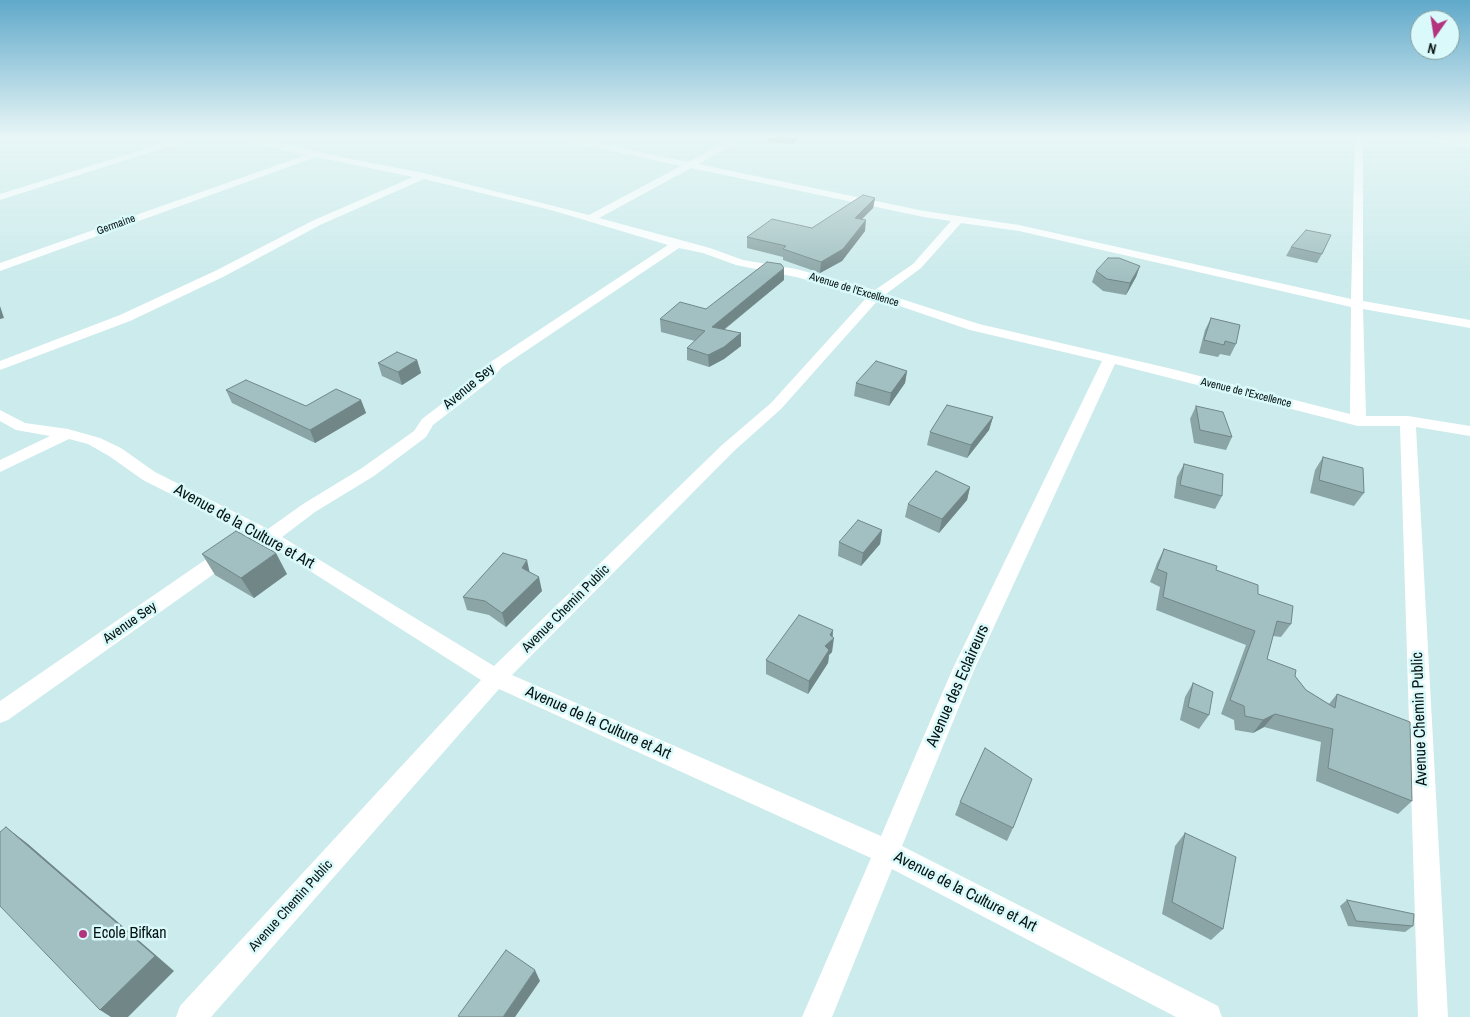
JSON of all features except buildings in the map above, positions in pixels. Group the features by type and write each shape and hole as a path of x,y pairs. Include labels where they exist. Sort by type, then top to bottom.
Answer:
{"street":[{"path":"0,197 47,182"},
{"name":"Germaine","path":"0,267 238,182"},
{"path":"0,366 125,318 219,274 316,223 408,182"},
{"name":"Avenue de l'Excellence","path":"449,182 591,218 677,244 706,250 740,263 796,273 876,295 975,327 1168,372 1358,421 1408,420 1470,431"},
{"path":"591,218 655,182"},
{"path":"778,182 959,220 1019,228 1357,304 1470,324"},
{"path":"1358,182 1358,421"},
{"name":"Avenue Chemin Public","path":"191,1017 496,678 728,448 776,406 876,295 916,266 959,220"},
{"name":"Avenue Sey","path":"0,713 264,535 368,472 420,434 427,422 486,377 497,364 677,244"},
{"name":"Avenue des Eclaireurs","path":"817,1017 964,668 1110,359"},
{"name":"Avenue de la Culture et Art","path":"0,415 21,427 68,434 94,441 115,452 149,476 264,535 496,678 886,851 1207,1017"},
{"name":"Avenue Chemin Public","path":"1408,420 1433,1017"},
{"path":"0,467 68,434"}],"place":[{"name":"Ecole Bifkan","path":"83,934"}]}
